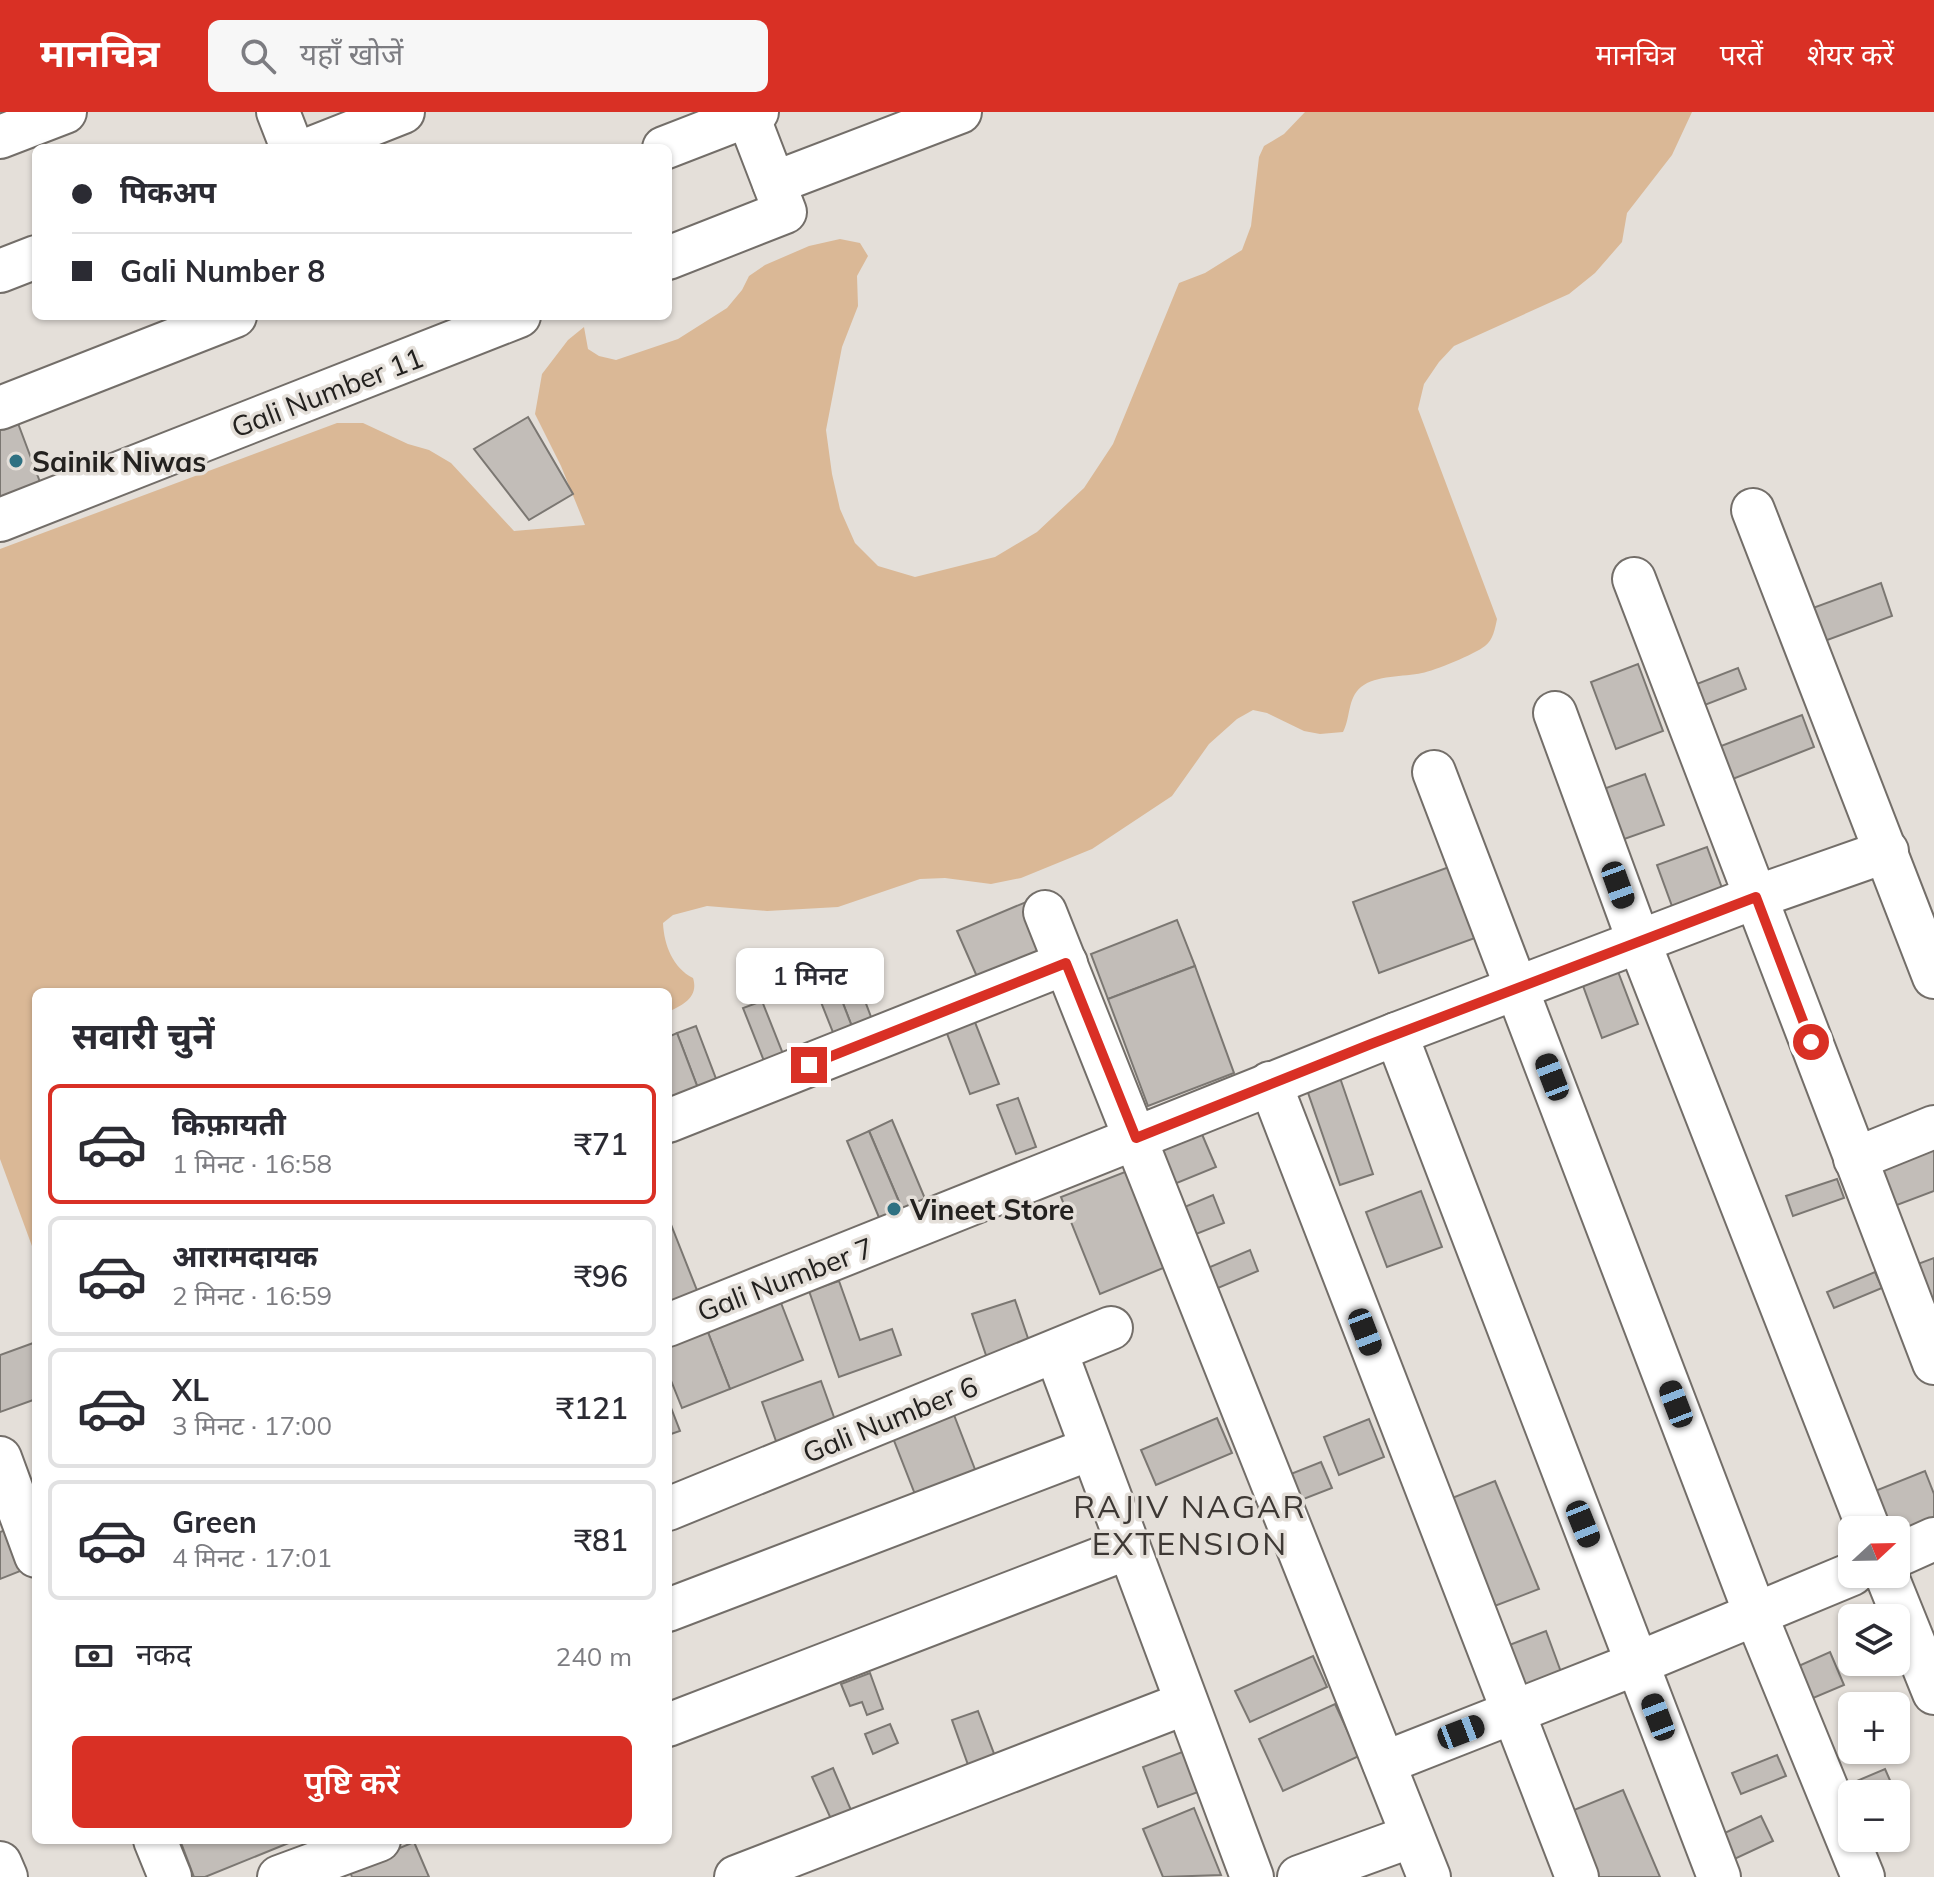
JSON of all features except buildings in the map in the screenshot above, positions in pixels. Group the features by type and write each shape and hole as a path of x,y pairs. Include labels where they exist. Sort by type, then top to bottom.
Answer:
{"street":[{"path":"0,137 65,112"},
{"path":"278,112 290,144"},
{"path":"322,144 403,112"},
{"path":"774,183 960,112"},
{"path":"672,145 753,114 785,212 672,256"},
{"path":"0,271 32,259"},
{"path":"0,408 225,320"},
{"name":"Gali Number 11","path":"0,520 509,320"},
{"path":"1753,510 1934,977"},
{"path":"1634,579 1934,1363"},
{"path":"1555,713 1639,942 1864,1516"},
{"path":"1434,772 1755,1613 1863,1877"},
{"name":"Gali Number 7","path":"672,1323 1396,1034 1756,897 1887,851"},
{"path":"1045,912 1429,1877"},
{"path":"672,1119 1066,963"},
{"path":"1396,1034 1719,1877"},
{"path":"1270,1083 1577,1877"},
{"path":"1855,1159 1934,1127"},
{"name":"Gali Number 6","path":"672,1507 1111,1328"},
{"path":"1056,1352 1252,1877"},
{"path":"672,1608 1090,1449"},
{"path":"0,1458 32,1545"},
{"path":"1910,1550 1934,1539"},
{"path":"672,1723 1128,1548"},
{"path":"1384,1763 1638,1663 1838,1580"},
{"path":"1892,1588 1934,1693"},
{"path":"736,1877 1186,1703"},
{"path":"1299,1877 1412,1836"},
{"path":"157,1844 170,1877"},
{"path":"279,1877 369,1844"},
{"path":"0,1863 6,1877"}],"shaded area":[{"path":"1305,112 1692,112 1672,155 1627,213 1622,242 1595,273 1569,294 1454,346 1424,384 1418,409 1497,619 1488,644 1464,658 1428,672 1367,683 1353,697 1343,732 1320,734 1304,731 1267,713 1253,710 1237,719 1209,744 1172,796 1092,849 1021,878 991,884 945,878 920,879 838,907 767,911 707,906 673,915 663,923 665,939 675,962 693,978 694,990 688,1000 672,1010 672,988 32,988 32,1246 0,1159 0,549 337,423 363,423 429,450 451,463 514,531 585,525 535,414 542,374 568,340 584,327 588,349 599,356 616,360 678,339 727,308 749,276 765,265 809,246 840,239 860,243 868,256 857,276 858,306 842,347 826,430 840,509 855,543 878,566 915,577 995,557 1037,532 1084,488 1113,444 1179,283 1205,273 1242,250 1251,226 1259,157 1264,146 1284,134"}],"place":[{"name":"Sainik Niwas","path":"16,461"},
{"name":"Vineet Store","path":"894,1209"}],"district":[{"name":"RAJIV NAGAR EXTENSION","path":"1190,1524"}],"route":[{"path":"809,1065 1066,963 1136,1138 1270,1083 1756,897 1811,1042"}]}
